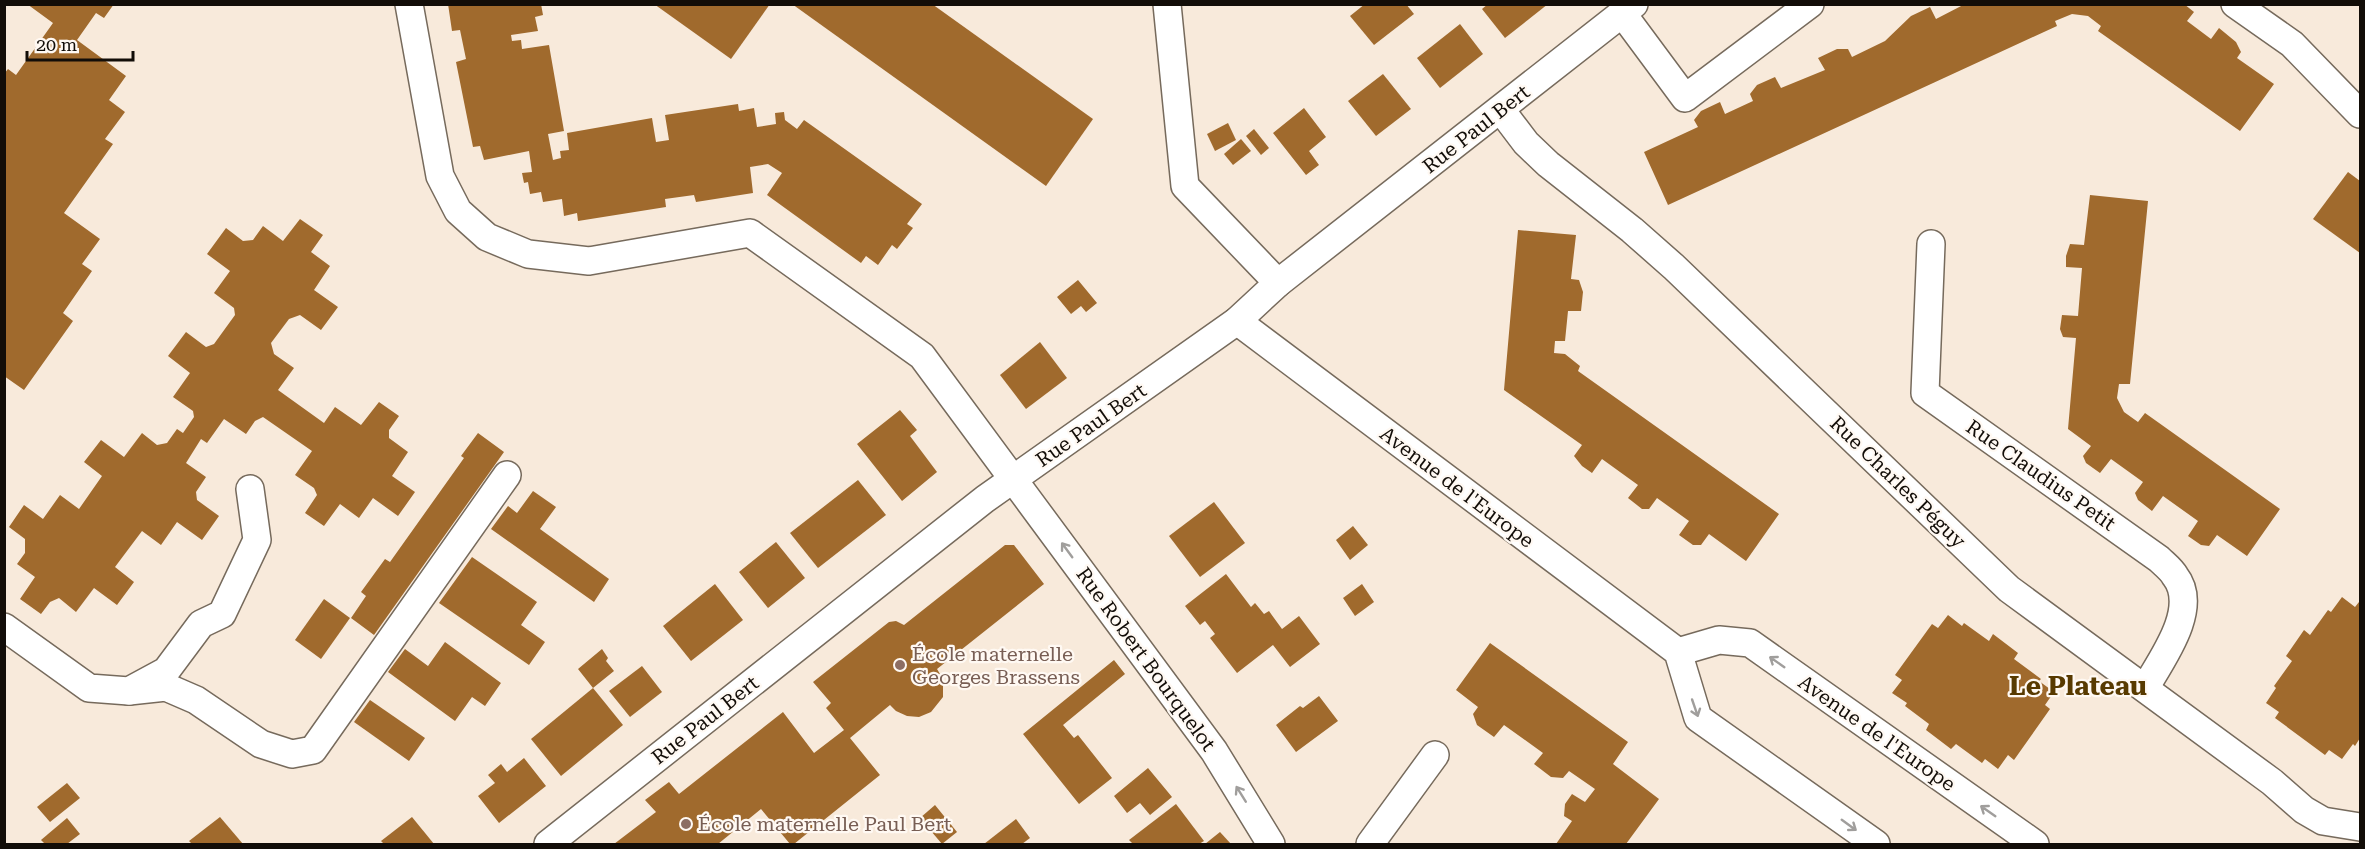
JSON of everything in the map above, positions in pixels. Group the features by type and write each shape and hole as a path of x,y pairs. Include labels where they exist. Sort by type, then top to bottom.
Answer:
{"street":[{"name":"Rue Robert Bourquelot","path":"409,4 441,176 458,211 487,237 528,254 589,261 750,232 922,356 1214,752 1271,844"},
{"path":"1167,4 1185,186 1278,283"},
{"path":"1628,9 1685,98 1810,4"},
{"path":"2235,4 2292,44 2357,105"},
{"name":"Rue Paul Bert","path":"548,844 985,499 1236,321 1278,283 1628,9"},
{"name":"Rue Charles Péguy","path":"1501,110 1540,158 1674,267 2009,589 2272,782 2304,810 2323,821 2361,827"},
{"name":"Rue Claudius Petit","path":"1931,244 1924,393 2158,559 2177,577 2184,603 2179,626 2145,688"},
{"name":"Avenue de l'Europe","path":"1236,321 1678,652 1719,640 1750,643 2036,844"},
{"path":"4,627 89,688 129,692 166,687 196,700 261,744 292,754 313,750 507,475"},
{"path":"129,692 166,671 201,624 222,614 257,540 250,489"},
{"path":"1678,652 1698,718 1876,844"},
{"path":"1370,844 1435,755"}],"building":[{"path":"27,4 114,4 104,18 96,13 77,40 126,76 109,100 125,112 105,139 113,144 64,213 100,239 82,264 92,271 63,313 73,321 24,390 4,376 4,74 8,69 16,75 53,23"},
{"path":"448,4 541,4 543,15 535,17 538,31 511,35 512,41 521,40 522,49 549,45 564,131 548,134 553,160 561,158 560,151 569,150 567,133 652,118 656,142 669,140 665,115 738,104 739,111 754,108 757,127 776,124 775,113 784,112 785,120 797,129 804,120 922,204 907,224 913,228 897,249 892,245 878,265 866,256 861,263 767,195 782,173 768,164 750,167 753,193 696,202 694,195 665,199 666,207 578,221 577,213 564,216 562,199 543,202 541,192 530,194 528,182 524,183 522,173 532,172 529,151 484,160 480,146 473,147 456,62 466,59 460,30 452,31"},
{"path":"654,4 770,4 731,59"},
{"path":"792,4 932,4 1093,119 1046,186"},
{"path":"1365,4 1406,4 1414,14 1374,45 1350,16"},
{"path":"1488,4 1548,4 1505,38 1482,9"},
{"path":"1965,4 2184,4 2194,12 2187,21 2211,39 2219,28 2236,42 2241,52 2237,58 2274,84 2240,131 2098,31 2101,26 2088,16 2072,14 2055,21 2057,26 1668,205 1644,152 1698,127 1694,120 1701,111 1720,102 1725,114 1753,101 1750,94 1757,85 1775,77 1781,88 1825,70 1818,58 1837,49 1848,49 1852,57 1885,41 1911,16 1930,7 1936,19"},
{"path":"1460,24 1483,54 1440,88 1417,58"},
{"path":"1383,74 1411,109 1376,136 1348,101"},
{"path":"1304,108 1326,137 1309,151 1319,165 1306,175 1273,133"},
{"path":"1228,123 1236,140 1215,151 1207,134"},
{"path":"1254,129 1269,148 1261,155 1246,136"},
{"path":"1241,139 1251,151 1233,165 1224,154"},
{"path":"2348,172 2360,181 2360,253 2313,219"},
{"path":"2090,195 2148,201 2130,384 2119,384 2117,398 2124,412 2138,422 2145,413 2280,509 2247,556 2217,535 2209,546 2201,545 2188,536 2198,521 2163,496 2152,511 2138,500 2135,493 2143,482 2111,459 2100,473 2086,463 2083,456 2091,446 2068,429 2076,338 2063,337 2060,329 2062,315 2078,316 2082,268 2066,267 2066,256 2070,244 2084,245"},
{"path":"300,219 323,235 311,252 330,266 314,290 338,307 321,330 300,315 289,319 271,343 274,354 294,368 278,390 324,423 335,407 361,425 379,402 399,416 389,430 389,438 408,452 392,476 415,492 398,516 373,498 359,518 340,504 324,526 305,513 317,495 314,488 295,475 312,451 263,417 255,421 246,434 224,419 207,443 201,439 186,463 206,477 196,492 197,500 219,516 202,540 177,522 161,545 142,531 115,567 134,582 117,605 94,588 76,612 59,598 50,602 41,614 20,599 35,577 17,564 25,553 25,539 9,527 24,505 43,519 60,495 79,509 102,476 84,462 101,440 124,457 142,433 157,445 167,443 177,429 183,433 194,417 193,411 173,397 190,373 168,356 186,332 206,347 214,344 235,315 234,308 214,293 230,271 207,254 226,228 243,241 253,240 263,226 283,241"},
{"path":"1518,230 1576,235 1571,279 1579,280 1583,292 1581,311 1568,311 1565,341 1555,341 1554,353 1565,354 1580,366 1578,371 1779,514 1746,561 1709,534 1701,545 1693,545 1679,535 1689,521 1657,498 1649,509 1642,509 1628,498 1638,485 1602,459 1592,473 1582,466 1574,456 1582,445 1504,390"},
{"path":"1078,280 1097,303 1086,312 1081,306 1071,314 1057,297"},
{"path":"1040,342 1067,378 1026,409 1000,375"},
{"path":"900,410 917,430 910,436 937,472 902,501 857,444"},
{"path":"478,433 504,452 374,635 351,618 366,596 361,592 385,559 390,562 464,458 461,456"},
{"path":"858,480 886,515 818,568 790,533"},
{"path":"533,491 556,507 540,529 609,579 594,602 491,529 508,506 517,513"},
{"path":"1214,502 1245,543 1200,577 1169,536"},
{"path":"1353,526 1368,545 1350,560 1336,540"},
{"path":"776,542 805,578 768,608 739,572"},
{"path":"1005,545 1014,545 1044,584 937,669 943,679 943,697 931,712 919,717 907,716 890,705 850,738 880,775 794,844 790,844 761,809 718,844 614,844 656,812 645,800 669,782 679,794 783,712 814,753 844,730 826,708 831,703 813,682 889,622 896,621 904,625"},
{"path":"472,557 537,602 521,625 545,642 529,665 439,603"},
{"path":"1226,574 1251,607 1255,603 1264,614 1269,611 1282,629 1299,616 1320,644 1290,667 1273,645 1237,673 1210,638 1215,634 1205,621 1200,625 1185,606"},
{"path":"715,584 743,620 691,661 663,626"},
{"path":"1362,584 1374,602 1355,616 1343,598"},
{"path":"2342,597 2355,607 2360,603 2360,738 2342,759 2329,750 2325,755 2275,718 2279,712 2266,703 2276,688 2274,686 2292,661 2286,656 2304,630 2310,635 2328,610 2331,612"},
{"path":"324,599 350,618 321,659 295,640"},
{"path":"1948,615 1962,626 1964,623 1989,641 1993,634 2018,653 2014,659 2054,692 2045,705 2050,709 2014,760 2008,755 1998,769 1985,759 1982,763 1956,744 1951,749 1926,730 1929,724 1905,706 1907,703 1892,693 1902,680 1895,675 1932,624 1938,628"},
{"path":"445,642 501,683 485,706 472,697 455,721 388,672 405,649 428,666"},
{"path":"1490,643 1628,742 1613,764 1659,799 1626,844 1556,844 1572,821 1564,816 1565,804 1572,794 1585,802 1595,789 1569,771 1563,778 1551,777 1534,764 1543,753 1504,725 1494,737 1477,725 1473,714 1478,707 1456,690"},
{"path":"602,649 608,658 606,661 614,671 593,688 578,669"},
{"path":"1114,660 1125,674 1063,725 1074,738 1078,735 1112,778 1079,804 1023,734"},
{"path":"642,666 662,692 630,717 609,691"},
{"path":"593,688 623,725 561,776 531,739"},
{"path":"1319,696 1338,721 1296,752 1276,725 1300,706 1303,708"},
{"path":"370,700 425,738 409,761 354,722"},
{"path":"524,758 546,786 499,823 478,796 495,783 488,775 501,764 507,772"},
{"path":"1148,768 1172,797 1150,815 1140,803 1127,813 1114,796"},
{"path":"67,783 80,798 50,822 37,807"},
{"path":"1176,804 1204,841 1199,844 1133,844 1129,840"},
{"path":"935,805 957,832 942,844 920,818"},
{"path":"220,817 243,844 192,844 189,841"},
{"path":"412,817 434,844 384,844 381,841"},
{"path":"67,818 80,834 67,844 45,844 41,840"},
{"path":"1016,819 1030,838 1022,844 984,844"},
{"path":"1220,832 1231,844 1205,844"}],"place":[{"name":"École maternelle Georges Brassens","path":"900,665"},
{"name":"École maternelle Paul Bert","path":"686,824"}],"district":[{"name":"Le Plateau","path":"2078,686"}]}
